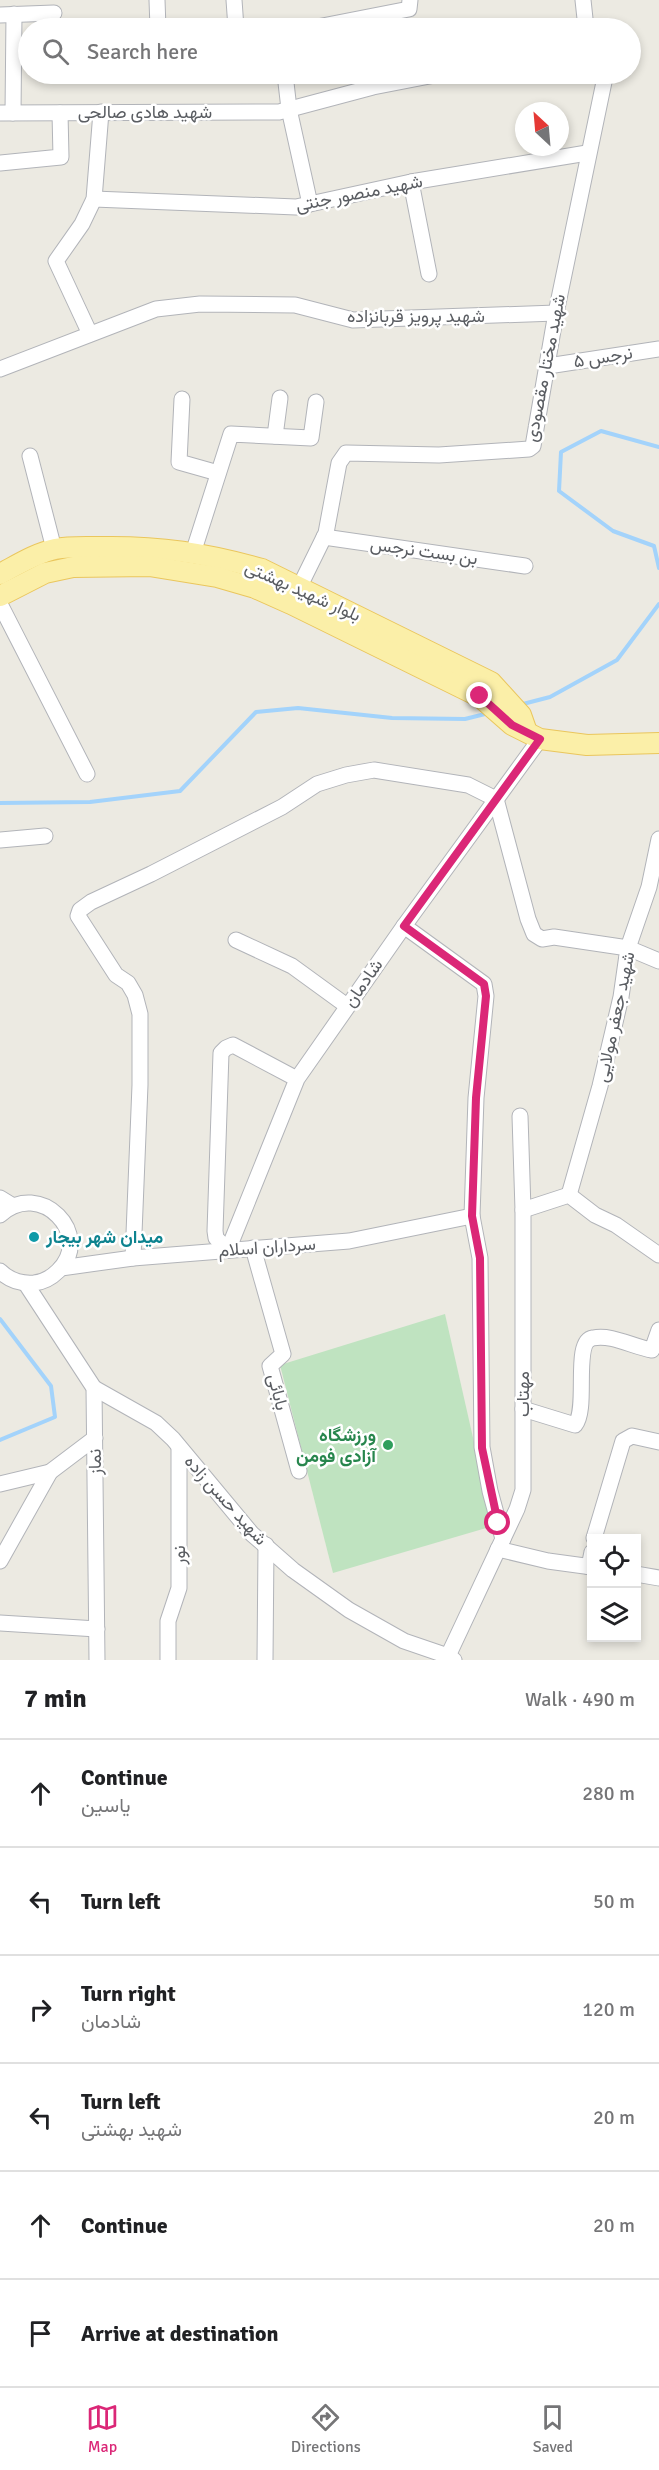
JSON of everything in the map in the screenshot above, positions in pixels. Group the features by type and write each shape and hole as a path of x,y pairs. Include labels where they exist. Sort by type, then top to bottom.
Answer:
{"main road":[{"name":"بلوار شهید بهشتی","path":"0,574 38,555 54,549 71,547 151,546 221,557 261,569 295,595 486,689 525,728"},
{"name":"بلوار شهید بهشتی","path":"0,596 59,568 149,566 217,577 255,588 295,595"},
{"path":"525,728 587,745 659,743"}],"street":[{"path":"157,0 158,18"},
{"path":"234,0 235,18"},
{"path":"583,0 584,18"},
{"path":"353,18 410,4"},
{"path":"7,113 7,14 54,13"},
{"path":"286,84 289,109 310,204"},
{"name":"شهید هادی صالحی","path":"7,113 279,112 388,84"},
{"name":"شهید مختار مقصودی","path":"295,595 324,537 339,463 346,453 439,454 529,449 533,446 587,153 604,84"},
{"path":"90,334 56,261 82,224 94,199 100,112"},
{"path":"0,163 61,156 60,113"},
{"name":"شهید منصور جنتی","path":"94,199 296,207 411,182 587,153"},
{"path":"411,182 429,274"},
{"name":"شهید پرویز قربانزاده","path":"0,369 156,309 200,304 295,305 353,320 556,313"},
{"name":"نرجس ۵","path":"548,366 659,349"},
{"path":"275,436 280,398"},
{"path":"182,399 179,462 218,473"},
{"path":"193,553 231,434 310,438 316,402"},
{"path":"30,456 54,549"},
{"name":"بن بست نرجس","path":"324,537 525,566"},
{"path":"0,604 87,774"},
{"name":"شادمان","path":"228,1250 297,1079 496,799 525,728"},
{"path":"133,1258 140,1085 140,1014 135,995 128,983 116,975 107,963 78,916 80,910 91,902 282,807 316,784 374,770 468,785 496,799 534,934 542,939 554,937 628,948 659,961"},
{"path":"0,840 45,836"},
{"name":"شهید جعفر مولایی","path":"569,1195 600,1086 621,997 628,948 649,886 659,839"},
{"path":"404,926 484,984 486,996 476,1098 472,1216 480,1258 482,1448 500,1544 548,1561 587,1562"},
{"path":"236,940 292,966 347,1006"},
{"path":"228,1250 216,1238 215,1231 221,1053 233,1045 297,1079"},
{"name":"مهتاب","path":"451,1658 524,1490 523,1210 520,1116"},
{"path":"523,1210 569,1195 594,1215 616,1225 659,1255"},
{"path":"0,1215 7,1202 40,1204 62,1218 68,1230 70,1243 68,1257 61,1268 51,1277 39,1283 26,1284 13,1281 0,1271"},
{"name":"سرداران اسلام","path":"61,1268 133,1258 349,1241 472,1216"},
{"name":"بابائی","path":"253,1248 283,1354 270,1366 299,1471"},
{"path":"26,1284 94,1388"},
{"path":"523,1409 575,1425 579,1420 582,1400 583,1346 586,1340 593,1338 619,1340 656,1351 659,1330"},
{"name":"نماز","path":"94,1388 97,1660"},
{"name":"شهید حسن زاده","path":"94,1388 156,1423 252,1534 293,1570 349,1610 404,1641 451,1658"},
{"path":"595,1534 623,1441 632,1436 659,1442"},
{"path":"0,1484 50,1472 95,1438"},
{"name":"نور","path":"168,1660 168,1621 179,1588 179,1447"},
{"path":"0,1561 50,1472"},
{"path":"265,1660 266,1545"},
{"path":"641,1575 659,1578"},
{"path":"0,1623 97,1629"}],"green space":[{"name":"ورزشگاه آزادی فومن","path":"445,1314 493,1526 333,1573 280,1365"}],"waterway":[{"path":"659,447 601,431 561,452 559,491 613,531 654,546 659,568"},
{"path":"519,705 550,697 617,660 659,604"},
{"path":"0,803 90,802 180,791 256,712 298,708 392,718 465,719 489,713"},
{"path":"0,1319 51,1386 55,1417 0,1440"}],"place":[{"name":"میدان شهر بیجار","path":"34,1237"},
{"name":"ورزشگاه آزادی فومن","path":"388,1445"}],"route":[{"path":"480,696 512,725 540,739 404,926 484,984 486,996 476,1098 472,1216 480,1258 482,1448 498,1523"}]}
